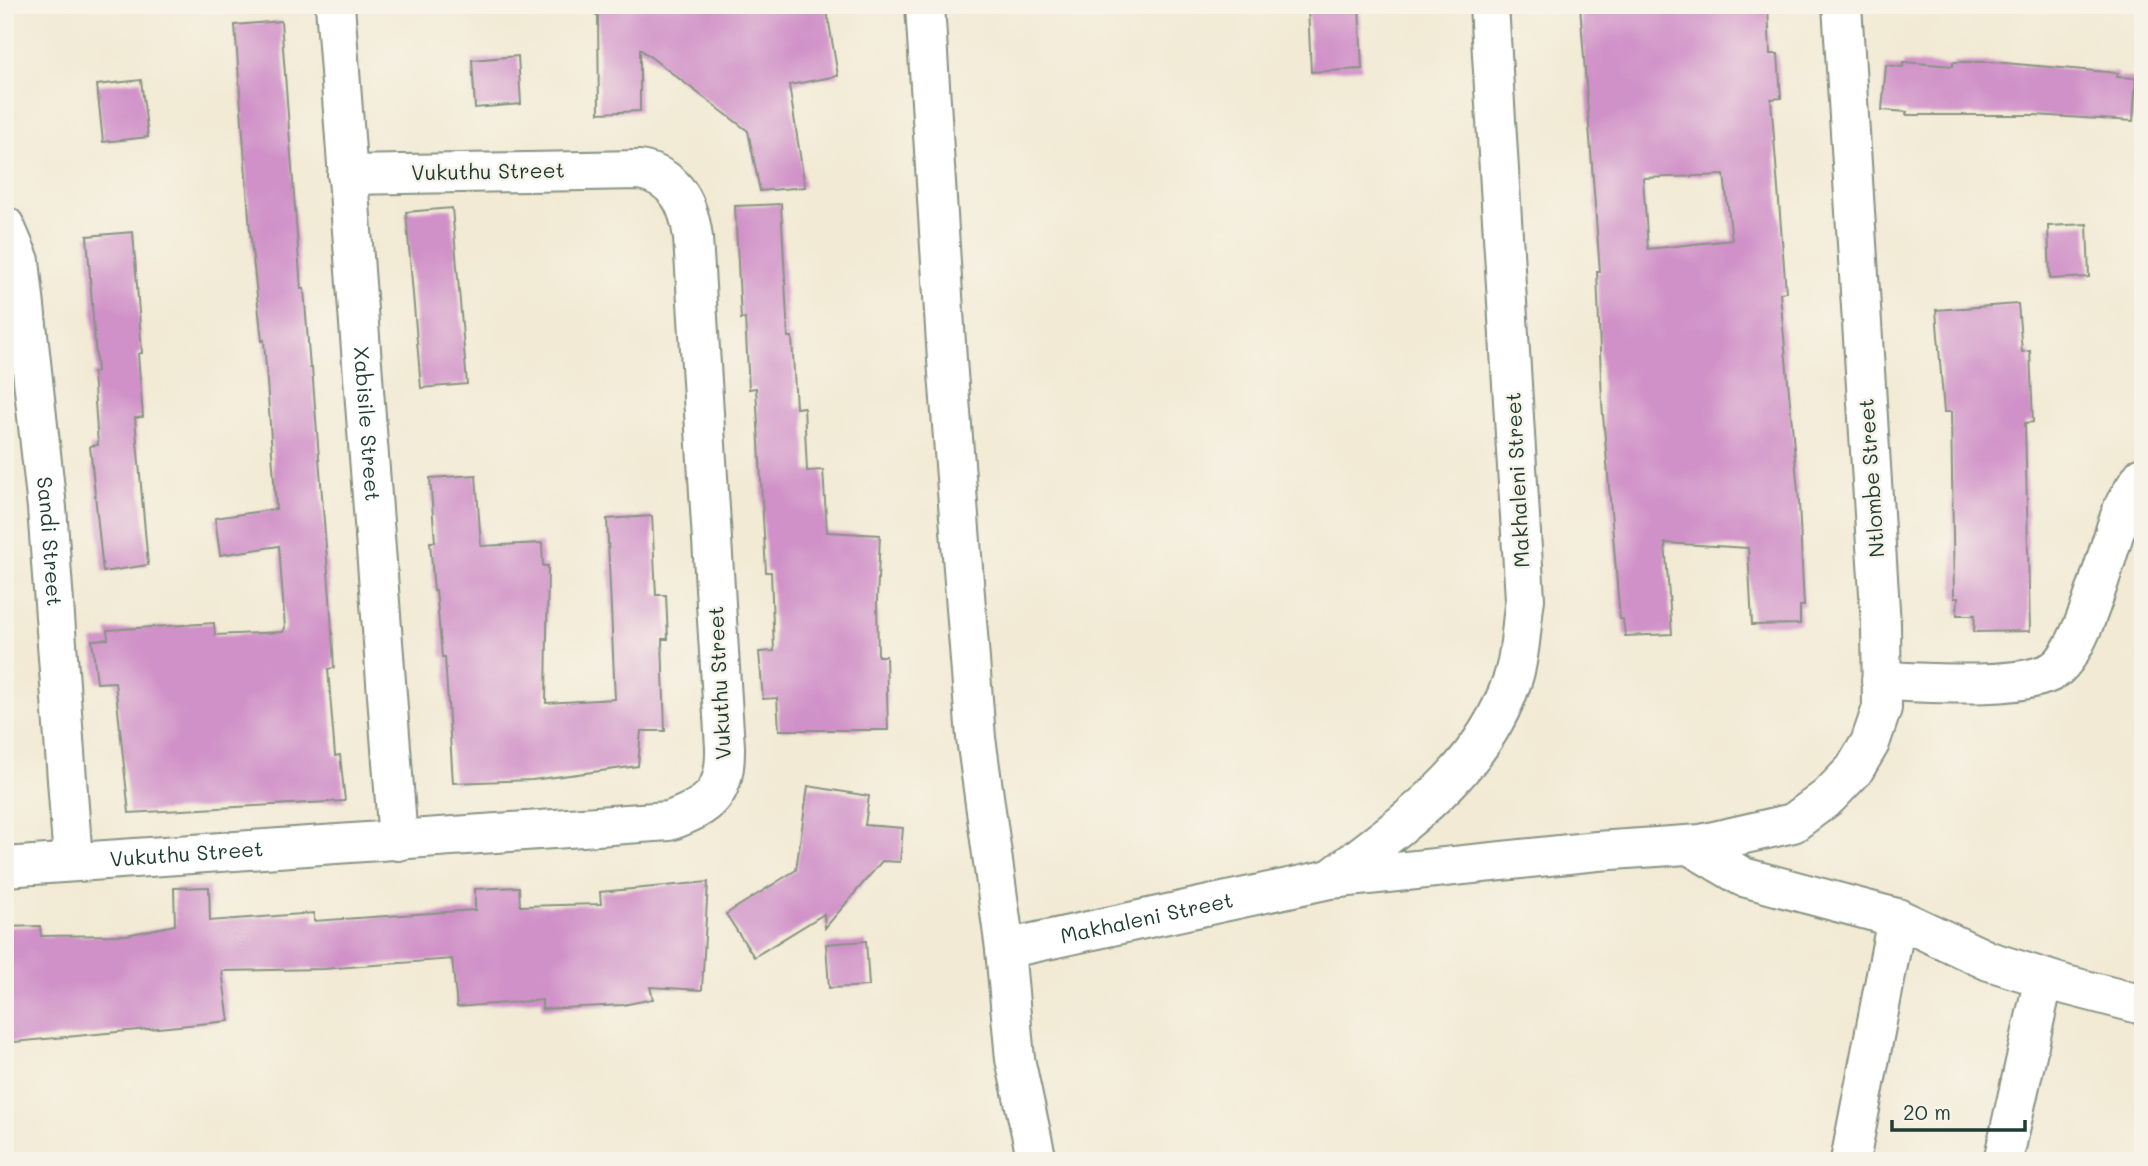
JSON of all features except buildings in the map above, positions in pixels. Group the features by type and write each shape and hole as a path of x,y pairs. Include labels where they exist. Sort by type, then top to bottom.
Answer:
{"street":[{"name":"Xabisile Street","path":"335,5 398,841"},
{"path":"925,5 947,360 975,738 1005,949 1015,1059 1037,1161"},
{"name":"Makhaleni Street","path":"1330,879 1425,807 1480,748 1513,678 1525,599 1489,5"},
{"name":"Ntlombe Street","path":"1695,845 1793,823 1828,797 1854,770 1870,743 1882,708 1881,625 1842,5"},
{"name":"Vukuthu Street","path":"5,867 669,821 705,806 720,785 725,766 725,747 693,238 680,193 667,179 640,170 347,174"},
{"name":"Sandi Street","path":"5,226 20,261 47,508 73,861"},
{"path":"1881,681 2003,682 2049,673 2057,668 2074,645 2124,506 2143,476"},
{"path":"1695,845 1743,877 1897,918 1948,944 2044,978 2143,1005"},
{"name":"Makhaleni Street","path":"1005,949 1330,879 1434,866 1695,845"},
{"path":"1850,1161 1897,918"},
{"path":"2003,1161 2044,978"}]}
